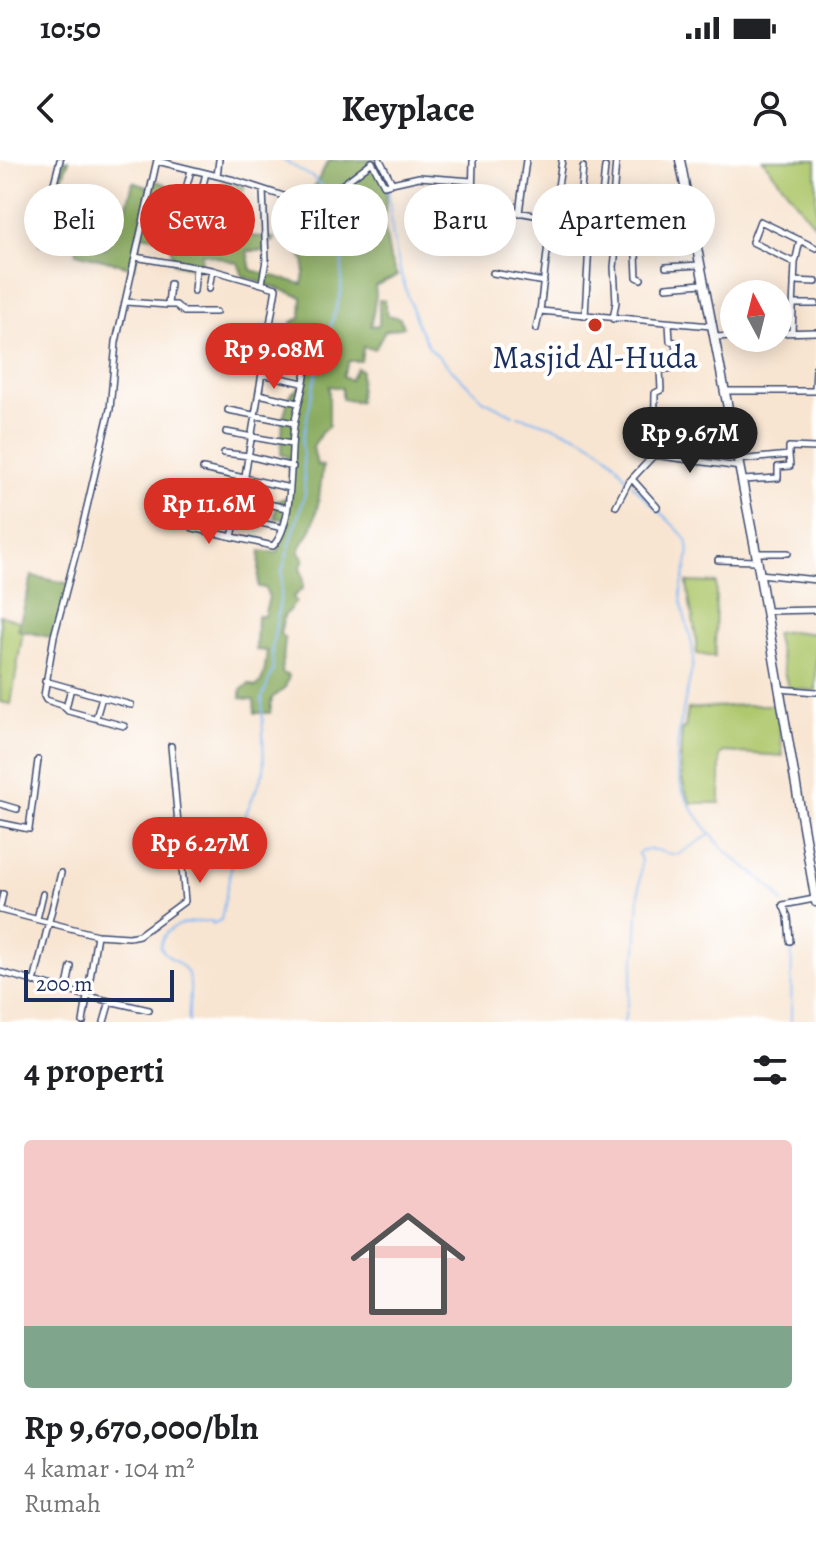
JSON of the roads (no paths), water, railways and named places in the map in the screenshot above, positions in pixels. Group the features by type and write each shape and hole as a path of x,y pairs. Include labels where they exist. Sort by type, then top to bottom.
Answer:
{"main road":[{"path":"680,160 684,184"},
{"path":"697,256 742,480 816,900"}],"street":[{"path":"54,184 60,160"},
{"path":"124,726 66,709 45,698 45,681 110,409 116,342 157,160 271,192"},
{"path":"217,176 219,160"},
{"path":"380,160 388,184"},
{"path":"388,185 419,177 472,181 473,160"},
{"path":"519,213 526,160"},
{"path":"558,184 562,160"},
{"path":"616,160 616,184"},
{"path":"341,184 372,162 387,184"},
{"path":"582,184 583,167"},
{"path":"603,184 605,167"},
{"path":"187,184 191,170"},
{"path":"203,184 206,173"},
{"path":"262,283 266,260 263,190"},
{"path":"516,212 532,216"},
{"path":"795,263 752,242 761,221 816,248"},
{"path":"800,240 795,263 792,332 816,332"},
{"path":"536,329 547,256"},
{"path":"585,316 588,256"},
{"path":"613,319 616,302 614,256"},
{"path":"636,256 637,277 641,279"},
{"path":"135,257 212,270 277,289 253,436 232,537"},
{"path":"666,267 699,265"},
{"path":"194,291 196,268"},
{"path":"209,289 212,270"},
{"path":"493,273 544,282"},
{"path":"794,281 816,282"},
{"path":"168,305 170,284"},
{"path":"666,287 702,284"},
{"path":"126,302 176,305 184,312 216,312"},
{"path":"793,304 816,304"},
{"path":"540,311 711,326"},
{"path":"616,506 631,481 654,455 655,393 661,390 660,370 678,367 675,342 670,341 669,323"},
{"path":"193,528 274,546 283,528 293,467 291,444 306,362 306,342 268,333"},
{"path":"713,338 720,337"},
{"path":"265,353 306,362"},
{"path":"723,391 816,390 816,367"},
{"path":"262,374 303,383"},
{"path":"259,394 298,403"},
{"path":"228,410 294,423"},
{"path":"674,458 674,443 681,432 681,423"},
{"path":"226,432 291,444"},
{"path":"742,480 778,478 778,467 790,466 789,447 816,448"},
{"path":"224,453 293,467"},
{"path":"654,455 739,464 789,455"},
{"path":"203,469 290,488"},
{"path":"631,481 657,507"},
{"path":"198,488 286,508"},
{"path":"194,508 283,528"},
{"path":"718,560 788,553"},
{"path":"759,574 816,580"},
{"path":"766,611 816,610"},
{"path":"45,681 131,705"},
{"path":"66,709 71,688"},
{"path":"779,689 816,692"},
{"path":"96,718 102,697"},
{"path":"3,894 0,909 97,935 129,937 139,935 185,901 187,896 171,746"},
{"path":"0,823 29,829 38,760"},
{"path":"0,804 17,809"},
{"path":"804,839 816,839"},
{"path":"34,982 61,873"},
{"path":"37,919 43,894"},
{"path":"790,941 784,904 816,900"},
{"path":"83,1022 97,935"},
{"path":"66,991 71,967"},
{"path":"0,972 149,1010"},
{"path":"104,1022 110,1001"}],"waterway":[{"path":"189,1022 188,974 160,947 173,928 195,922 212,921 212,924 221,920 238,832 264,771 262,698 273,670 272,648 282,571 305,494 302,441 317,371 341,292 343,244 336,198 312,177 283,160"},
{"path":"380,165 386,181"},
{"path":"388,187 401,275 417,323 429,347 483,400 513,415"},
{"path":"518,416 565,430 594,444 607,454 627,480"},
{"path":"632,484 679,531 688,547 681,595 693,662 678,742 678,774 682,789 697,816 720,844 783,903"},
{"path":"624,1022 636,950 641,860 638,853 654,850 679,854 711,834"},
{"path":"791,920 792,937"},
{"path":"791,1022 792,943"}],"place":[{"name":"Masjid Al-Huda","path":"595,325"}]}
